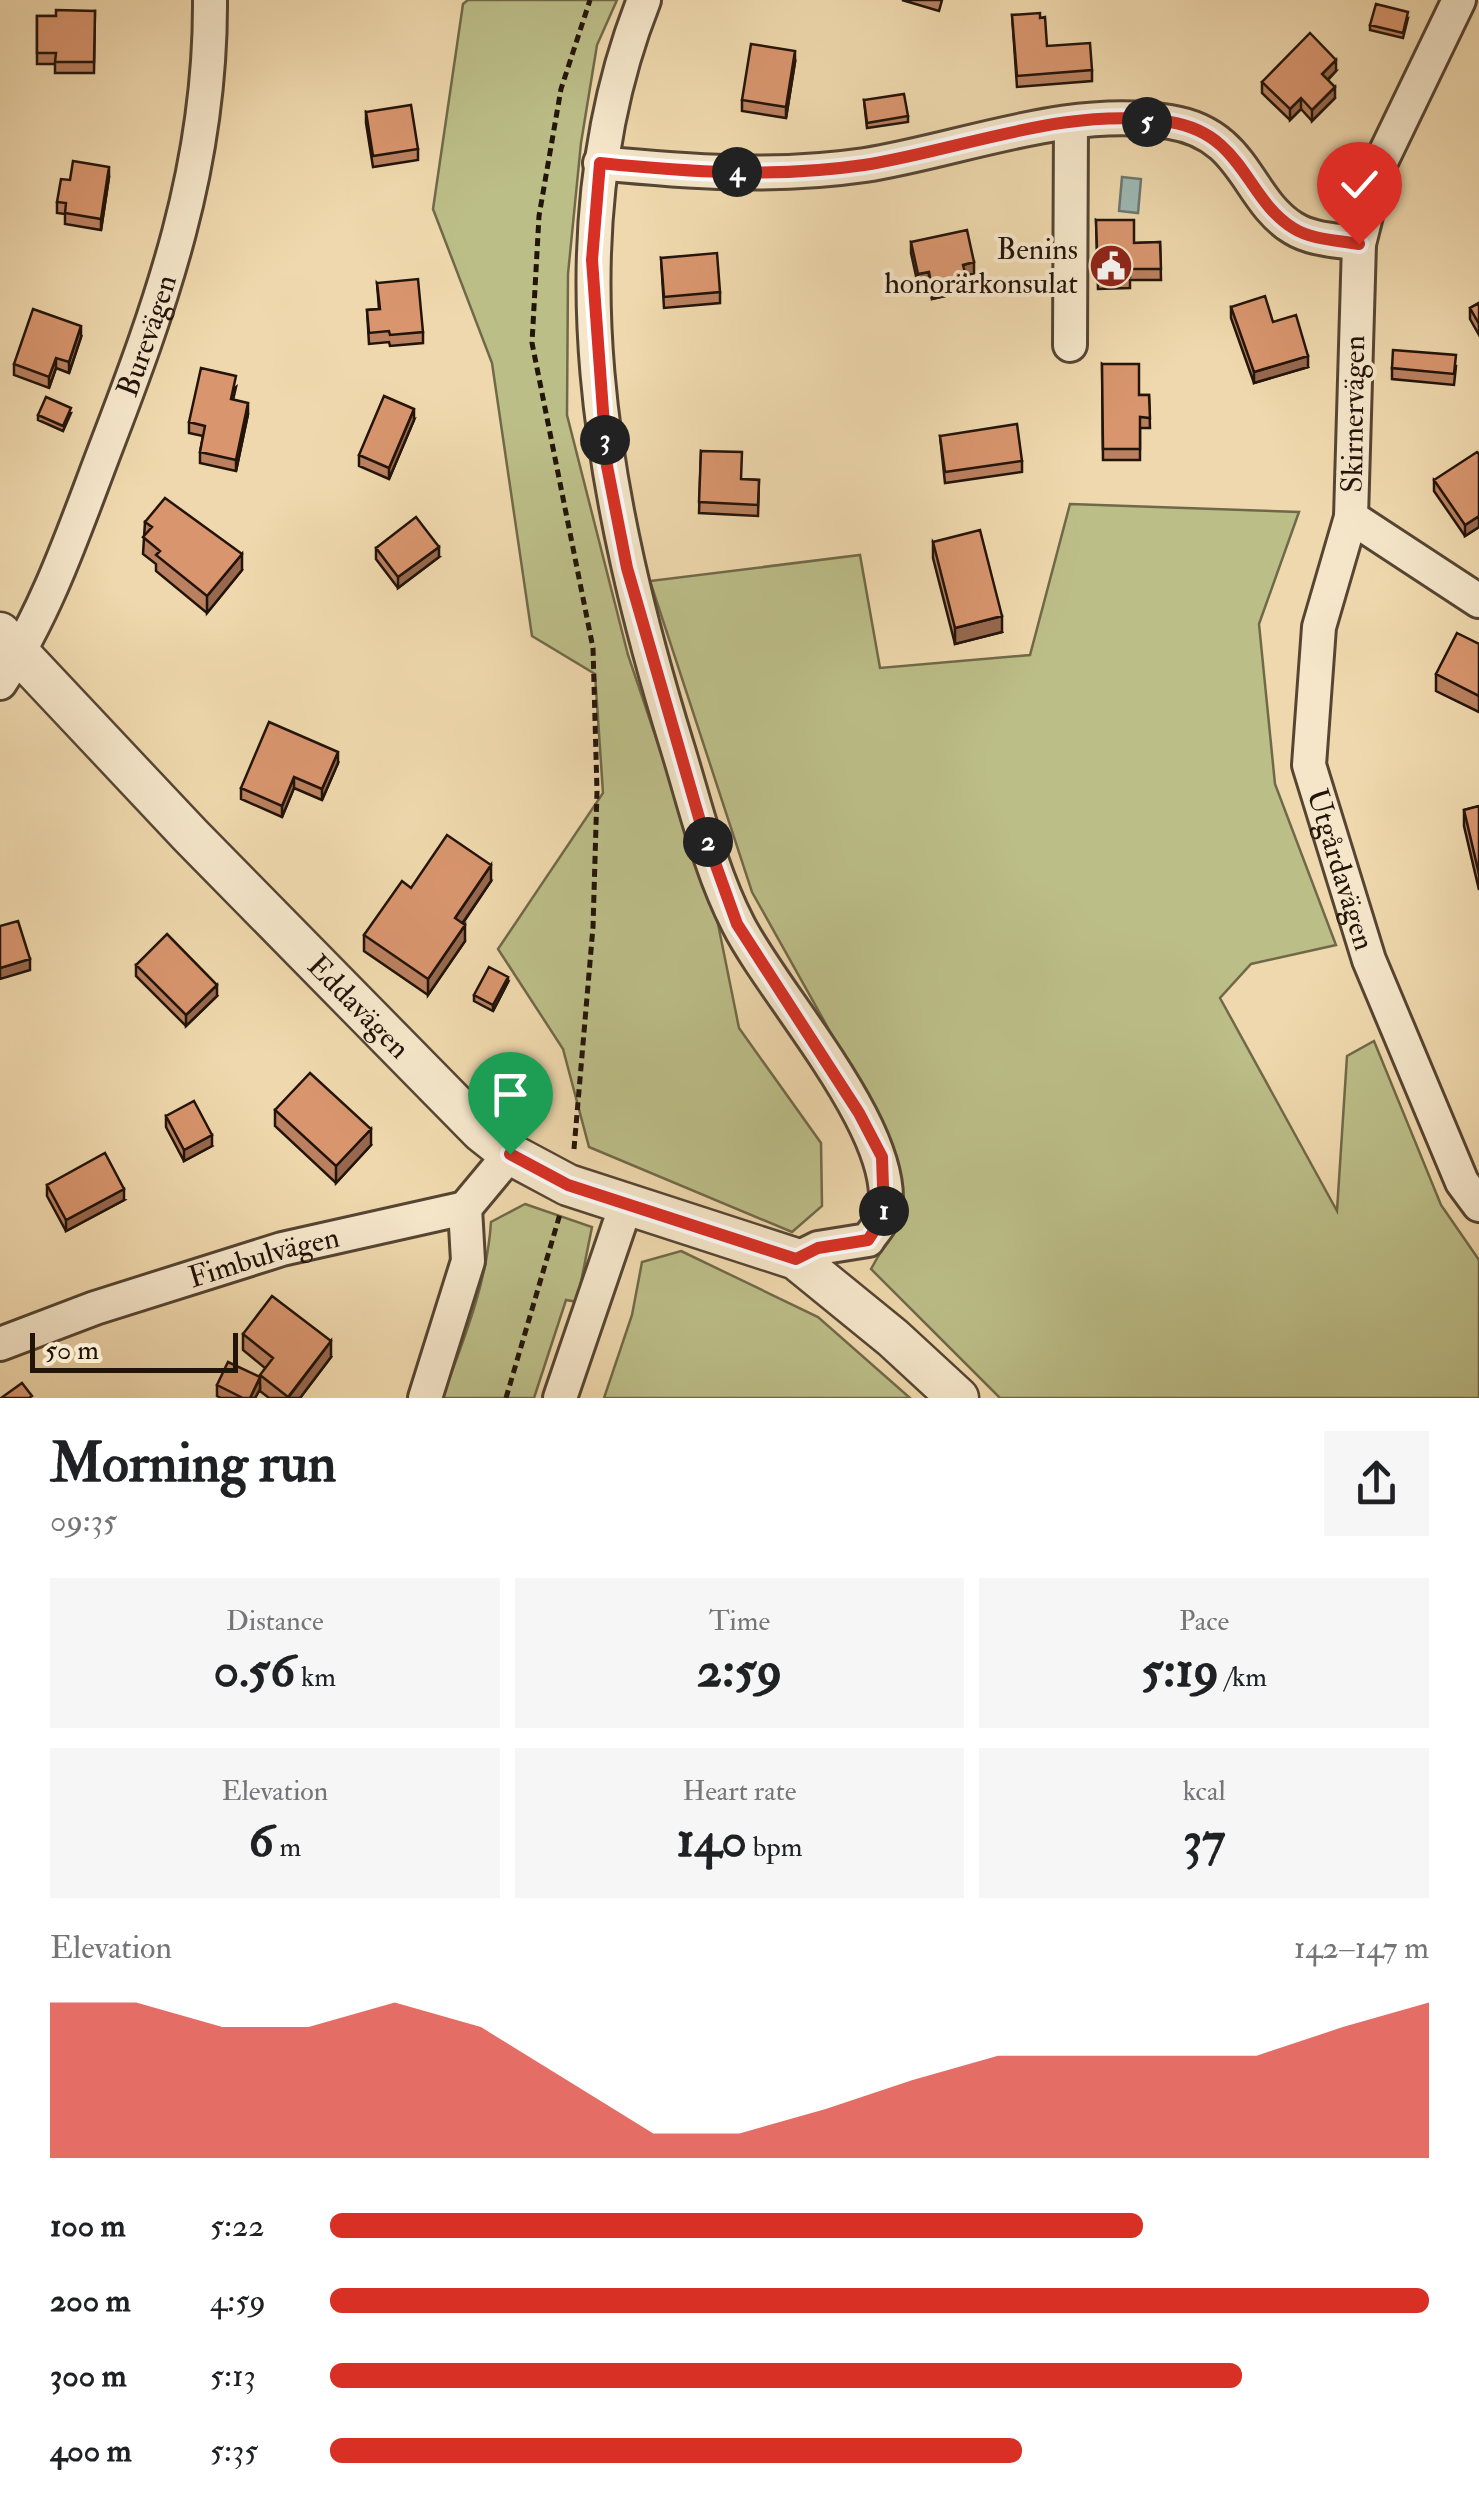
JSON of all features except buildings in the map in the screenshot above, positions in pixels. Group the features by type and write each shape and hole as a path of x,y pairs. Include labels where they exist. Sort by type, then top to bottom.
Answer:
{"street":[{"name":"Burevägen","path":"6,657 55,582 156,318 182,236 203,132 210,69 210,0"},
{"path":"644,0 620,62 600,163 592,260 607,466 627,568 660,689 737,924 859,1113 882,1157 884,1216 868,1240 818,1248 796,1259 958,1398"},
{"name":"Skirnervägen","path":"1459,0 1378,168 1359,244 1352,517 1479,600"},
{"path":"600,163 683,171 786,172 893,160 1071,122 1172,122 1212,138 1238,159 1290,226 1308,235 1359,244"},
{"path":"1070,345 1071,122"},
{"name":"Utgårdavägen","path":"1352,517 1319,627 1310,766 1369,960 1462,1182 1479,1205"},
{"name":"Eddavägen","path":"6,657 190,836 480,1131 510,1154 568,1185 796,1259"},
{"path":"425,1398 468,1261 466,1208 510,1154"},
{"path":"560,1398 626,1205"},
{"name":"Fimbulvägen","path":"0,1344 95,1308 282,1250 466,1208"}],"path":[{"path":"574,1156 593,928 597,791 593,648 532,343 539,216 561,89 590,0"},
{"path":"506,1398 561,1209 546,1206"}],"green space":[{"path":"468,0 617,0 597,45 581,143 568,274 567,415 628,655 717,919 739,1028 821,1143 822,1206 792,1232 589,1147 563,1049 498,949 603,793 595,674 532,636 492,363 433,209 463,4"},
{"path":"1070,504 1299,512 1259,624 1275,784 1336,945 1251,964 1220,998 1337,1211 1347,1056 1374,1041 1441,1205 1479,1260 1479,1398 1000,1398 871,1269 884,1246 891,1216 870,1103 752,892 650,581 860,555 880,668 1030,655"},
{"path":"525,1204 592,1227 577,1302 566,1300 534,1398 442,1398 479,1290 491,1222"},
{"path":"681,1251 818,1317 910,1398 604,1398 632,1315 642,1262"}],"water":[{"path":"1122,177 1141,179 1138,213 1119,211"}],"place":[{"name":"Benins honorärkonsulat","path":"1111,266"}],"route":[{"path":"510,1154 568,1185 796,1259 818,1248 868,1240 884,1216 882,1157 859,1113 737,924 700,821 627,568 607,466 592,260 600,163 683,171 786,172 861,165 1071,122 1172,122 1212,138 1238,159 1290,226 1308,235 1359,244"}]}
